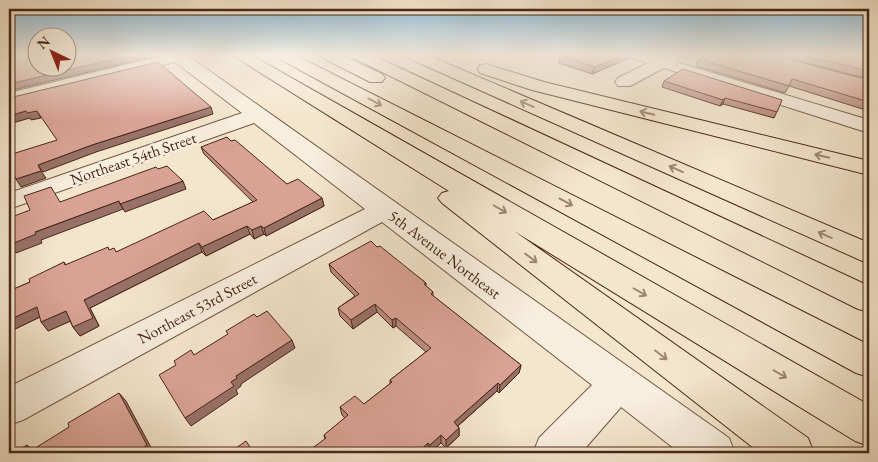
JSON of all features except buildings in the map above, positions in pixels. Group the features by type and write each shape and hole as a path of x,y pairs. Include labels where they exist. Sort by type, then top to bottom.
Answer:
{"highway":[{"path":"306,77 392,154 793,453"},
{"path":"311,77 869,427"},
{"path":"315,77 869,362"},
{"path":"374,77 600,186 772,253"},
{"path":"407,77 869,300"},
{"path":"465,77 869,254"},
{"path":"511,77 538,86 869,168"}],"street":[{"path":"9,99 95,77"},
{"name":"5th Avenue Northeast","path":"206,77 714,453"},
{"path":"624,82 634,77"},
{"path":"724,77 869,127"},
{"name":"Northeast 54th Street","path":"9,201 257,115"},
{"name":"Northeast 53rd Street","path":"9,406 385,209"},
{"path":"554,453 618,383"}]}
